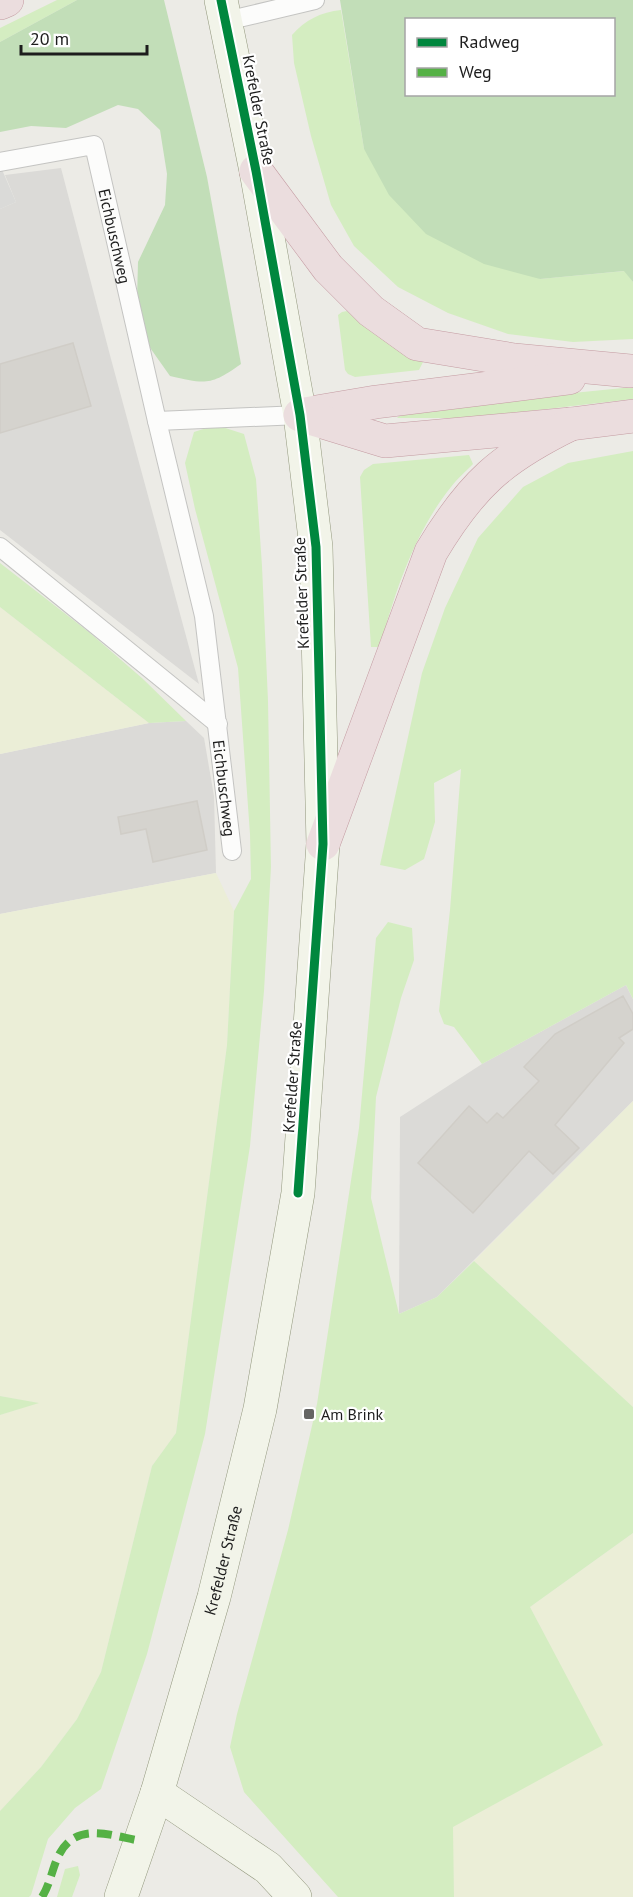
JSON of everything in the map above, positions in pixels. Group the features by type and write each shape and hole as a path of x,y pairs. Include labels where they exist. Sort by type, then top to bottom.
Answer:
{"highway":[{"path":"0,3 7,0"},
{"path":"256,171 328,268 371,311 417,344 514,360 631,371"},
{"path":"300,415 376,402 631,371"},
{"path":"300,415 385,441 633,416"},
{"path":"323,844 431,552 464,501 504,462 537,440 571,424"}],"main road":[{"name":"Krefelder Straße","path":"121,1897 157,1793 214,1597 260,1409 298,1193 323,844 316,547 300,415 224,10"},
{"path":"157,1793 268,1868 295,1897"}],"lane":[{"path":"224,10 315,0"},
{"name":"Eichbuschweg","path":"0,162 94,145 204,616 232,851"},
{"path":"157,421 300,415"},
{"name":"Eichbuschweg","path":"0,547 218,724"}],"shaded area":[{"path":"0,165 16,202 0,209"},
{"path":"61,168 199,684 0,530 0,209 16,202 5,175"},
{"path":"186,721 204,738 214,796 216,873 0,914 0,754 149,723"},
{"path":"626,985 633,999 633,1101 437,1297 399,1314 400,1117 482,1064"}],"green space":[{"path":"57,0 77,0 0,42 0,28"},
{"path":"77,0 164,0 207,177 241,364 214,380 200,382 170,376 141,335 137,299 138,262 165,205 167,174 160,130 138,109 118,105 66,128 31,126 0,132 0,42"},
{"path":"340,0 633,0 633,282 624,271 540,279 484,264 426,234 389,195 364,149"},
{"path":"341,10 364,149 540,279 625,271 633,282 633,339 573,342 508,334 448,313 398,287 354,246 331,205 311,136 294,63 292,35 314,18"},
{"path":"347,311 383,340 423,362 419,370 355,377 348,374 345,370 338,315"},
{"path":"633,387 633,399 469,418 397,418 405,410"},
{"path":"216,425 244,434 256,479 262,566 268,701 271,867 264,991 250,1146 205,1434 147,1654 101,1789 75,1808 48,1839 31,1895 29,1897 0,1897 0,1811 41,1767 77,1719 101,1672 152,1466 176,1433 227,1045 234,911 251,879 238,668 195,509 185,463 194,432"},
{"path":"633,451 633,999 626,985 482,1064 454,1027 444,1024 439,1011 450,910 461,769 434,783 435,822 424,859 405,870 380,865 422,673 445,608 478,538 523,487 568,463"},
{"path":"469,455 473,464 453,484 416,543 399,584 380,647 371,647 360,477 364,470 373,464"},
{"path":"0,563 90,633 143,679 186,721 149,723 0,607"},
{"path":"0,607 149,723 0,754"},
{"path":"216,873 234,911 227,1045 176,1433 152,1466 101,1672 77,1719 41,1767 0,1811 0,1415 37,1403 0,1396 0,914"},
{"path":"388,922 412,928 414,960 401,998 376,1097 371,1198 399,1314 437,1297 474,1261 633,1407 633,1533 530,1607 603,1745 453,1827 454,1897 338,1897 244,1792 230,1747 288,1530 317,1404 359,1128 376,938"},
{"path":"633,1101 633,1407 474,1261"},
{"path":"0,1396 39,1403 0,1415"},
{"path":"633,1533 633,1897 454,1897 452,1827 602,1745 530,1607"},
{"path":"78,1866 80,1875 72,1897 57,1897 65,1869"}],"building":[{"path":"73,343 91,406 0,433 0,364"},
{"path":"197,801 207,850 153,862 146,829 121,834 118,817"},
{"path":"623,996 633,1014 633,1029 619,1038 624,1043 555,1125 579,1148 553,1174 529,1151 473,1213 418,1163 469,1106 487,1123 497,1113 503,1118 539,1081 524,1067 555,1034"}],"marked path":[{"path":"42,1897 60,1853 67,1843 76,1837 96,1833 141,1841"}],"cycle path":[{"path":"221,0 256,171 300,415 316,547 323,844 298,1193"}],"place":[{"name":"Am Brink","path":"309,1414"}]}
